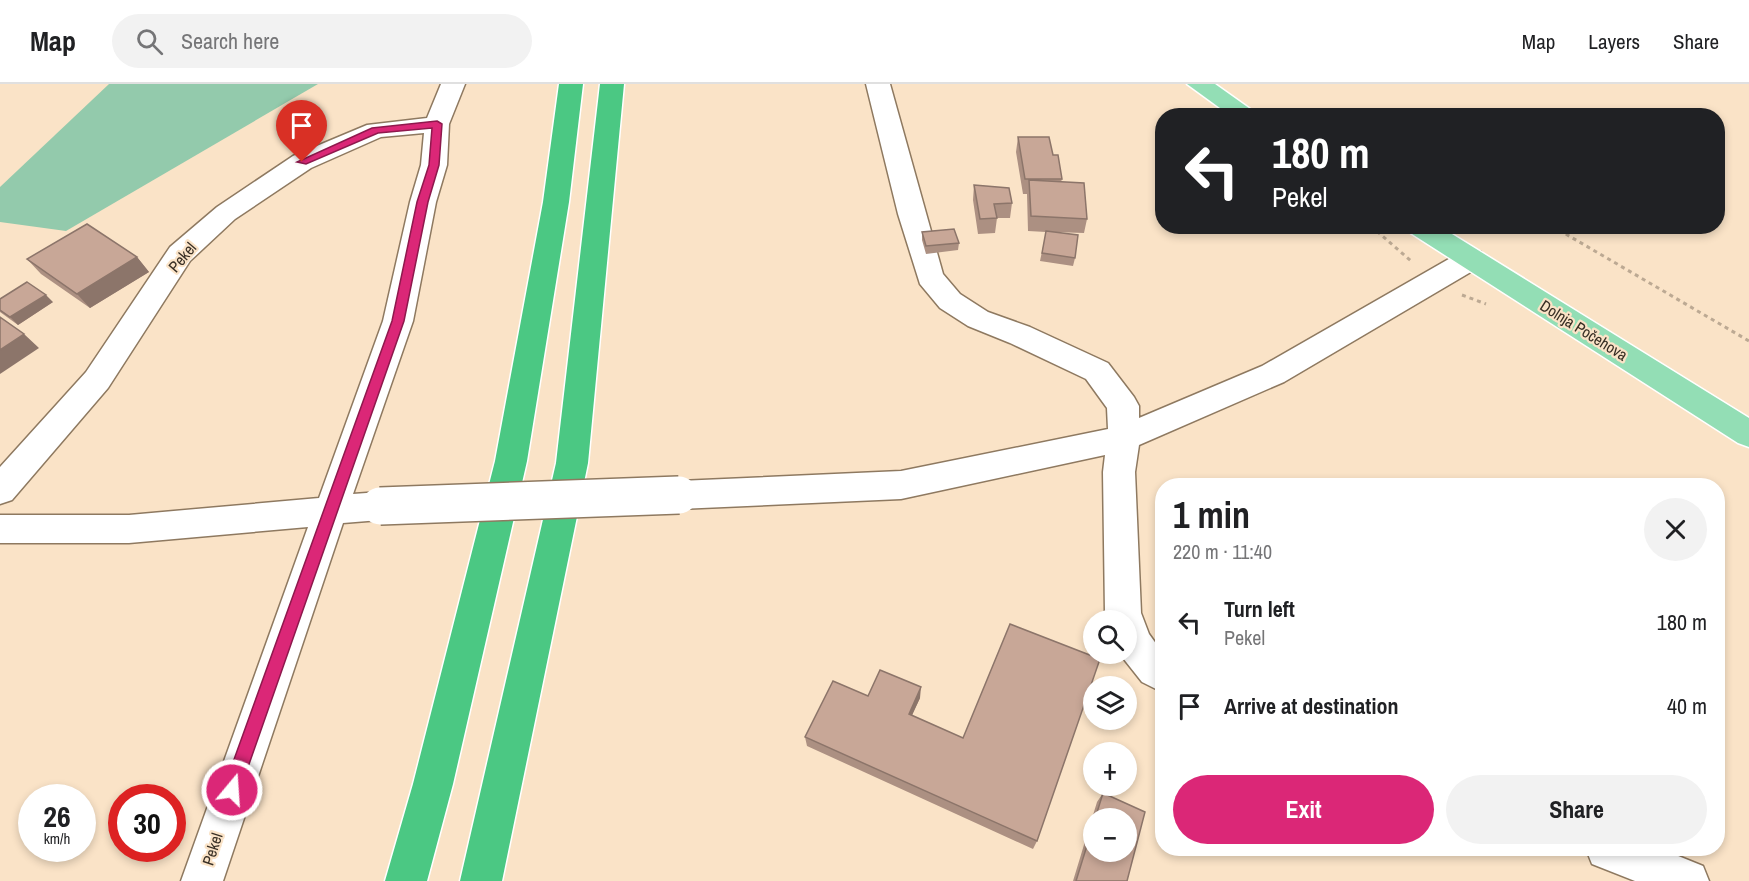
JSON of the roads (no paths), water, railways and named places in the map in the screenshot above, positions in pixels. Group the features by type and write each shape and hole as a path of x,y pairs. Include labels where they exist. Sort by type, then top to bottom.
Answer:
{"highway":[{"path":"406,881 433,784 511,461 556,202 571,84"},
{"path":"481,881 572,463 612,84"}],"main road":[{"path":"1199,84 1236,108"},
{"name":"Dolnja Počehova","path":"1431,234 1749,434"}],"street":[{"name":"Pekel","path":"202,881 398,321 423,202 434,165 437,124 453,84"},
{"path":"878,84 930,278 950,301 978,319 1020,335 1097,371 1122,406 1124,438 1119,472 1123,610"},
{"name":"Pekel","path":"0,490 98,380 180,254 226,213 302,162 376,130 437,124"},
{"path":"0,529 129,528 380,506 901,484 1124,438 1273,374 1471,259"},
{"path":"1137,650 1155,670"},
{"path":"1625,856 1688,881"}]}
